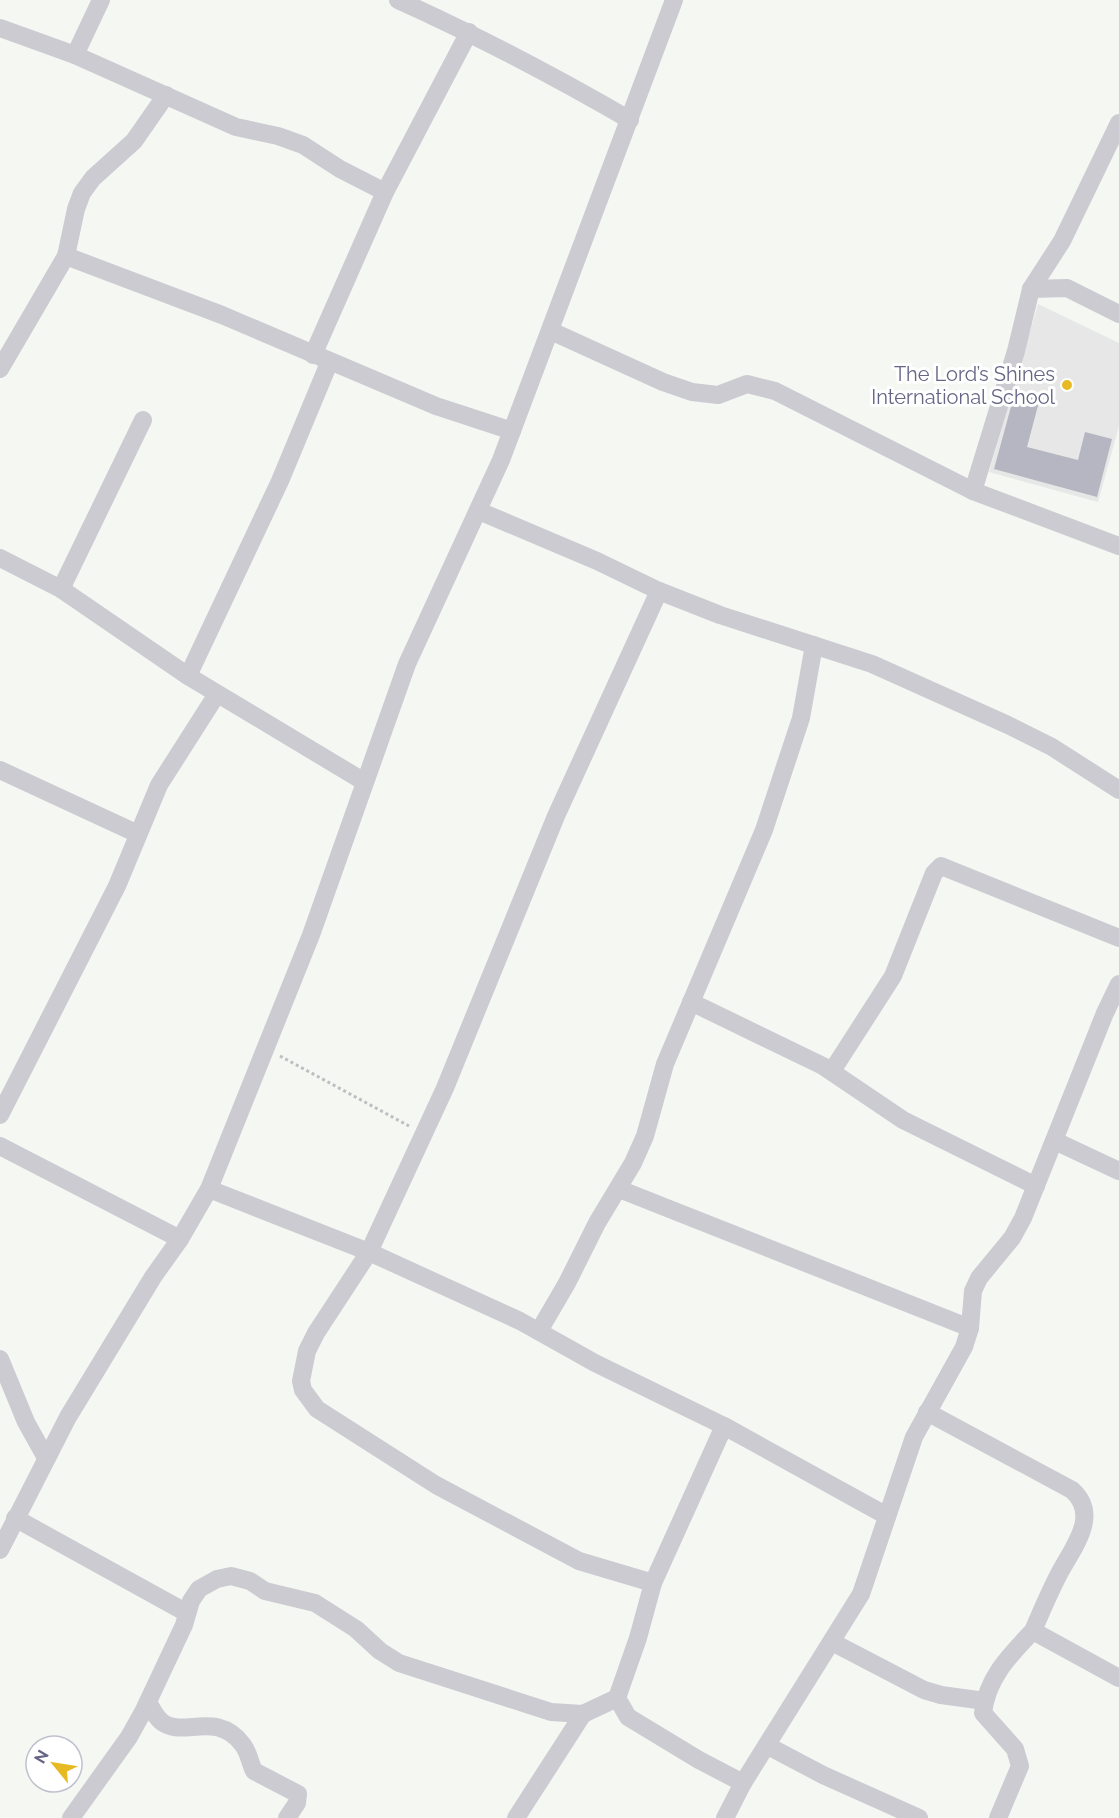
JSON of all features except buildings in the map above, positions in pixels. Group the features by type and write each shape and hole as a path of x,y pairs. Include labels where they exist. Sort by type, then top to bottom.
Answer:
{"street":[{"path":"75,55 101,0"},
{"path":"398,0 469,32 559,78 630,120"},
{"path":"0,1550 46,1458 117,1337 209,1189 267,1049 338,860 363,781 407,664 479,511 512,431 674,0"},
{"path":"0,28 75,55 236,127 278,136 303,146 340,169 385,192"},
{"path":"189,676 279,481 321,359 385,192 469,32"},
{"path":"0,369 66,256 82,193 93,178 134,141 166,95"},
{"path":"973,491 1016,351 1031,289 1062,242 1119,123"},
{"path":"66,256 222,315 436,406 512,431"},
{"path":"1031,289 1068,288 1119,314"},
{"path":"551,331 663,382 692,392 718,395 747,384 775,392 973,491 1119,546"},
{"path":"61,589 143,420"},
{"path":"479,511 597,561 659,591 720,615 872,664 1052,747 1119,790"},
{"path":"0,558 61,589 217,694 363,781"},
{"path":"653,1583 579,1561 435,1485 317,1409 303,1389 301,1381 307,1351 316,1333 369,1252 424,1134 477,1013 561,806 659,591"},
{"path":"539,1331 619,1189 645,1136 658,1083 764,830 801,718 814,645"},
{"path":"0,1115 117,886 159,785 217,694"},
{"path":"0,770 138,834"},
{"path":"832,1071 893,976 934,873 941,866 1119,938"},
{"path":"725,1818 743,1783 861,1594 902,1465 927,1412 964,1347 970,1328 973,1291 979,1278 1012,1238 1055,1142 1105,1013 1119,984"},
{"path":"691,1002 832,1071 903,1120 1036,1186"},
{"path":"1055,1142 1119,1171"},
{"path":"0,1146 180,1239"},
{"path":"209,1189 369,1252 539,1331 595,1363 724,1426 887,1516"},
{"path":"619,1189 970,1328"},
{"path":"0,1359 27,1422 46,1458"},
{"path":"927,1412 1072,1490 1081,1498 1085,1511 1078,1540 1033,1631 1005,1661 986,1691 983,1713 1015,1749 1020,1766 998,1818"},
{"path":"71,1818 129,1737 148,1702 199,1589 217,1579 231,1576 250,1581 265,1591 315,1603 329,1610 399,1663 551,1712 583,1714 617,1698 638,1638 653,1583 724,1426"},
{"path":"15,1518 187,1612"},
{"path":"1033,1631 1119,1678"},
{"path":"832,1642 924,1690 941,1695 985,1701"},
{"path":"617,1698 628,1717 699,1760 743,1783"},
{"path":"148,1702 159,1720 168,1726 207,1725 236,1738 247,1751 254,1771 298,1794 297,1803 287,1818"},
{"path":"516,1818 583,1714"},
{"path":"768,1746 823,1775 919,1818"}],"path":[{"path":"267,1049 424,1134"}],"shaded area":[{"name":"The Lord’s Shines International School","path":"1038,304 1119,343 1119,426 1098,502 989,472"}],"place":[{"name":"The Lord’s Shines International School","path":"1067,385"}]}
